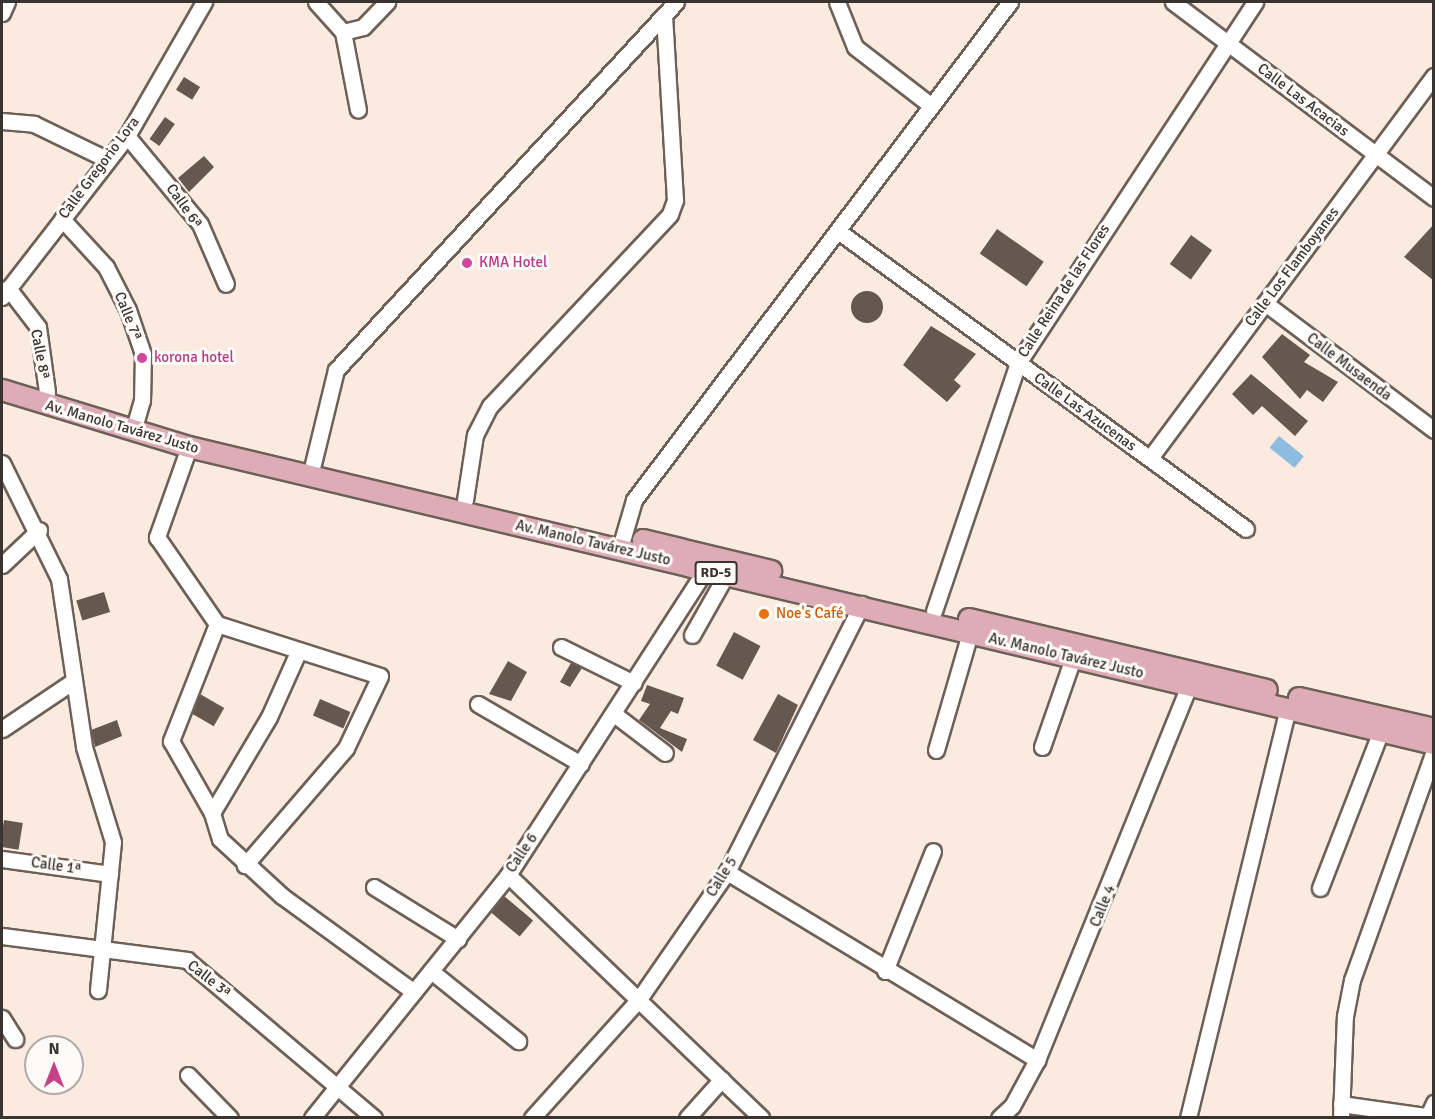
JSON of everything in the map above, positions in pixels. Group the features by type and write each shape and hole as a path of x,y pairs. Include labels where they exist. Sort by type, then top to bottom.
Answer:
{"main road":[{"name":"Av. Manolo Tavárez Justo","path":"2,375 189,447 934,611 1434,729"},
{"name":"Av. Manolo Tavárez Justo","path":"2,390 135,426 313,464 465,500 621,541 705,570 862,604 970,633 1434,744"}],"street":[{"path":"2,13 7,2"},
{"name":"Calle Gregorio Lora","path":"5,292 128,136 204,2"},
{"path":"316,2 344,32 358,111"},
{"path":"344,32 363,27 387,2"},
{"path":"313,464 336,370 676,2"},
{"path":"837,2 855,46 929,104"},
{"path":"621,541 634,500 838,231 929,104 1010,2"},
{"name":"Calle Las Acacias","path":"1173,2 1434,198"},
{"name":"Calle Reina de las Flores","path":"934,611 1018,363 1225,41 1255,2"},
{"path":"465,500 475,435 490,406 670,214 675,200 664,15"},
{"name":"Calle Los Flamboyanes","path":"1150,458 1434,76"},
{"path":"2,121 34,124 108,160"},
{"name":"Calle 6ª","path":"128,136 200,224 226,284"},
{"name":"Calle 7ª","path":"62,219 105,267 128,310 143,354 135,426"},
{"name":"Calle Las Azucenas","path":"838,231 1246,529"},
{"name":"Calle 8ª","path":"5,292 38,327 47,392"},
{"name":"Calle Musaenda","path":"1265,303 1434,430"},
{"path":"189,447 157,537 217,624 380,676 346,748 245,865"},
{"path":"2,464 39,530 59,579 72,682 84,747 112,842 98,990"},
{"path":"2,565 39,530"},
{"name":"Calle 6","path":"312,1118 508,874 614,714 705,570"},
{"path":"692,635 726,575"},
{"name":"Calle 5","path":"532,1118 639,999 727,873 862,604"},
{"path":"217,624 171,741 212,813 220,838 245,865 414,992"},
{"path":"936,750 970,633"},
{"path":"561,647 634,683"},
{"path":"212,813 269,717 298,650"},
{"path":"1042,747 1073,658"},
{"path":"2,729 72,682"},
{"name":"Calle 4","path":"999,1118 1012,1106 1037,1060 1189,686"},
{"path":"478,704 581,764"},
{"path":"1188,1118 1288,709"},
{"path":"614,714 665,753"},
{"path":"1320,888 1381,731"},
{"path":"1431,1113 1341,1111 1352,980 1434,751"},
{"path":"885,971 933,851"},
{"name":"Calle 1ª","path":"2,859 110,874"},
{"path":"727,873 885,971 1037,1060"},
{"path":"508,874 761,1118"},
{"path":"374,887 458,939"},
{"name":"Calle 3ª","path":"2,936 101,945 195,965 374,1118"},
{"path":"431,971 518,1041"},
{"path":"2,1018 15,1039"},
{"path":"188,1075 230,1118"},
{"path":"687,1118 722,1079"}],"water":[{"path":"1279,436 1304,456 1294,468 1270,448"}],"building":[{"path":"184,77 200,87 192,100 176,90"},
{"path":"165,117 175,124 159,146 150,139"},
{"path":"204,156 214,167 189,192 178,178"},
{"path":"1434,224 1434,281 1404,257"},
{"path":"997,229 1044,262 1026,286 980,254"},
{"path":"1191,235 1212,250 1191,279 1170,264"},
{"path":"867,291 878,296 883,307 878,318 867,323 856,318 851,307 856,296"},
{"path":"931,326 976,354 954,380 961,386 947,402 903,365"},
{"path":"1282,334 1310,355 1304,362 1338,382 1323,402 1307,390 1300,399 1262,357"},
{"path":"1251,374 1308,421 1295,436 1262,406 1253,415 1232,394"},
{"path":"104,592 110,612 82,621 76,600"},
{"path":"734,632 760,646 743,680 716,666"},
{"path":"508,661 527,672 511,701 489,694"},
{"path":"571,663 582,668 570,687 560,682"},
{"path":"647,685 684,698 678,714 671,711 660,728 687,739 682,752 639,720 650,704 641,701"},
{"path":"200,694 224,708 214,726 190,712"},
{"path":"778,694 798,705 776,753 753,740"},
{"path":"320,699 350,712 343,728 313,716"},
{"path":"117,720 122,736 95,747 91,730"},
{"path":"4,820 23,823 19,850 2,847"},
{"path":"504,896 533,920 520,937 491,912"}],"place":[{"name":"KMA Hotel","path":"467,263"},
{"name":"korona hotel","path":"142,358"},
{"name":"Noe's Café","path":"764,614"}]}
